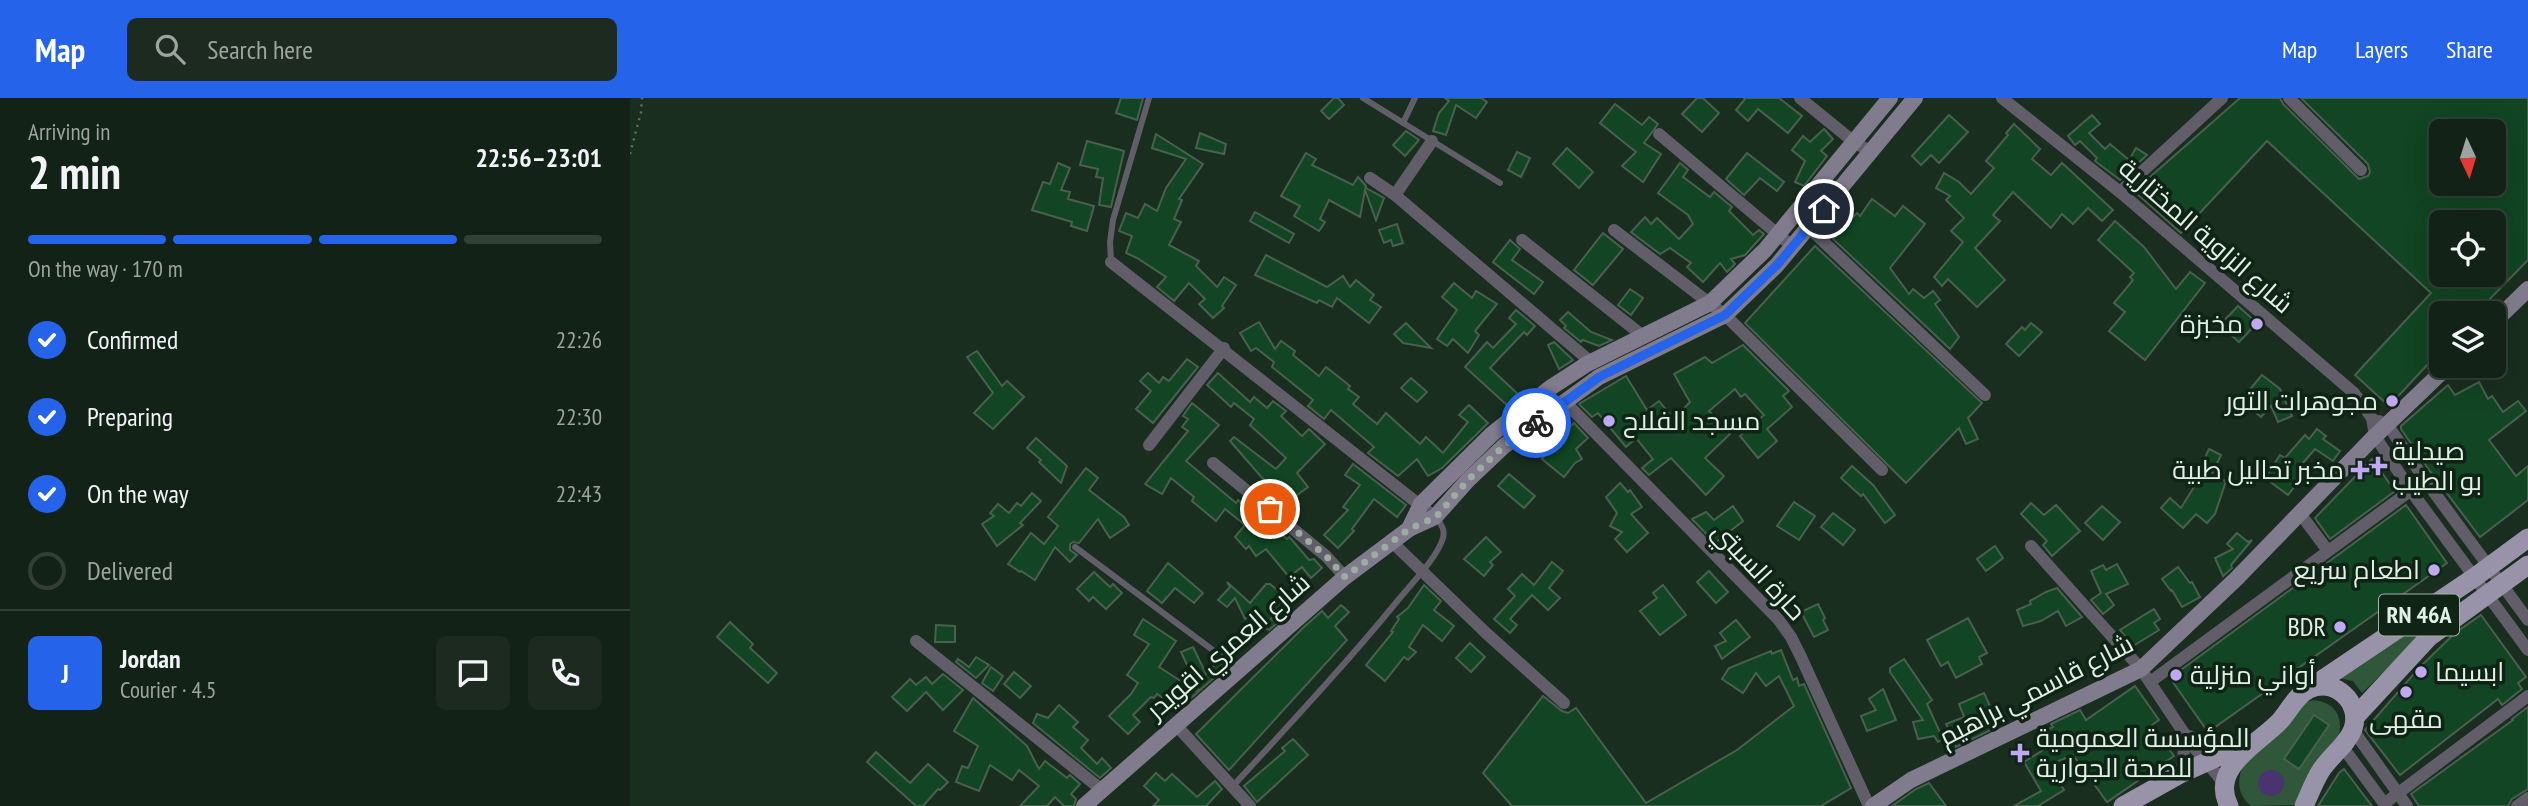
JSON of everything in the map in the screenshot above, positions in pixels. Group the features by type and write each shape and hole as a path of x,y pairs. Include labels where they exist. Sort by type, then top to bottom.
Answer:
{"main road":[{"name":"RN 46A","path":"2308,689 2528,538"},
{"name":"RN 46A","path":"2350,731 2429,637 2528,565"},
{"path":"2229,806 2225,784 2230,767 2279,721 2308,689 2332,687 2343,693 2352,704 2350,731 2320,771 2304,806"},
{"path":"2123,806 2213,758 2262,737"}],"street":[{"path":"1800,98 1854,142 1871,152"},
{"name":"شارع العمري اقويدر","path":"1409,529 1421,504 1492,434 1550,388 1591,362 1710,303 1765,250 1891,98"},
{"name":"شارع العمري اقويدر","path":"1084,806 1345,577 1409,529 1436,517 1468,480 1504,446 1599,377 1725,315 1793,247 1915,98"},
{"name":"شارع الزاوية المختارية","path":"2002,98 2120,192 2354,393 2378,426"},
{"path":"2120,192 2222,98"},
{"path":"2289,98 2361,170"},
{"path":"1659,134 1793,247"},
{"path":"1395,195 1432,141"},
{"path":"1370,178 1395,195 1591,362"},
{"path":"1808,227 1985,395"},
{"path":"1614,230 1725,315 1882,470"},
{"path":"1522,240 1643,336"},
{"path":"1111,262 1436,517"},
{"path":"2506,310 2528,289"},
{"path":"1149,445 1224,348"},
{"name":"شارع قاسمي براهيم","path":"1878,805 1911,780 2145,675 2378,426 2434,378"},
{"name":"حارة السبتي","path":"1565,402 1778,619 1791,637 1878,805"},
{"path":"2378,426 2425,480 2528,650"},
{"path":"2378,426 2411,491 2481,572"},
{"path":"1213,463 1326,556 1345,577"},
{"path":"2145,675 2328,551 2425,480"},
{"path":"2299,512 2328,551"},
{"path":"1392,542 1486,634 1564,703"},
{"path":"2031,546 2145,675 2186,734 2213,758 2225,784"},
{"path":"2494,590 2528,620"},
{"path":"916,641 1102,790"},
{"path":"2350,731 2386,805 2398,793 2528,696"},
{"path":"1175,724 1250,806"},
{"path":"2350,731 2407,806"},
{"path":"2182,774 2186,734"},
{"path":"2517,806 2528,798"}],"lane":[{"path":"1111,262 1113,220 1149,98"},
{"path":"1363,98 1500,183"},
{"path":"1404,123 1415,98"},
{"path":"1232,787 1359,649 1422,571 1444,534 1436,517"},
{"path":"1076,548 1238,669"}],"path":[{"path":"630,154 642,98"}],"green space":[{"path":"2468,589 2362,693 2353,681 2339,678"},
{"path":"2313,700 2332,707 2335,711 2340,721 2339,735 2294,805 2251,806 2243,797 2240,787 2243,765 2304,703"}],"shaded area":[{"path":"2271,770 2280,774 2284,783 2280,792 2271,796 2262,792 2258,783 2262,774"}],"building":[{"path":"1121,98 1143,98 1137,120 1116,113"},
{"path":"1334,98 1338,98 1344,105 1329,119 1321,111"},
{"path":"1445,98 1481,98 1487,102 1476,118 1456,105 1446,135 1433,131 1439,113 1449,101"},
{"path":"1697,98 1703,98 1719,113 1702,132 1682,114"},
{"path":"1744,98 1779,98 1802,116 1788,133 1758,109 1748,121 1736,110"},
{"path":"2240,98 2280,98 2359,179 2368,176 2368,164 2301,98 2528,98 2528,260 2506,282 2506,210 2429,210 2429,287 2502,287 2488,301 2429,301 2429,363 2389,406 2355,375 2431,293 2267,141 2181,233 2134,191"},
{"path":"1615,104 1642,125 1649,117 1658,124 1644,143 1661,154 1643,182 1622,166 1636,152 1600,123"},
{"path":"1949,115 1968,132 1939,163 1931,155 1921,165 1912,156"},
{"path":"2092,115 2100,124 2089,133 2105,149 2110,144 2129,160 2136,148 2147,155 2120,180 2095,161 2097,158 2080,141 2075,145 2068,136"},
{"path":"2014,124 2040,149 2032,159 2051,175 2062,163 2113,210 2102,221 2088,208 2073,224 2062,214 2051,228 2013,192 1993,215 2000,221 1975,248 2005,280 1977,307 1948,279 1942,286 1934,277 1963,242 1951,231 1964,218 1946,200 1950,196 1936,188 1944,173 1959,182 1971,194 1994,168 1986,161"},
{"path":"1824,129 1833,139 1821,151 1827,156 1804,186 1795,182 1805,161 1792,150 1803,136 1810,142"},
{"path":"1406,131 1419,140 1405,156 1393,145"},
{"path":"1200,133 1226,144 1224,154 1196,148"},
{"path":"1156,134 1203,164 1179,199 1182,200 1174,219 1181,222 1169,245 1199,261 1196,266 1217,287 1224,277 1236,285 1222,306 1224,308 1213,318 1199,304 1205,299 1189,283 1174,301 1157,287 1166,277 1126,253 1132,236 1119,231 1126,213 1138,218 1145,204 1157,211 1166,188 1186,159 1152,148"},
{"path":"1087,141 1124,151 1111,207 1099,205 1103,178 1096,177 1098,169 1080,165"},
{"path":"1567,148 1593,172 1579,188 1553,164"},
{"path":"1517,152 1530,158 1521,177 1508,170"},
{"path":"1306,153 1316,159 1312,165 1353,185 1358,177 1366,188 1384,198 1376,220 1365,190 1360,217 1329,200 1320,219 1325,222 1319,231 1294,216 1300,206 1281,196"},
{"path":"1747,153 1784,182 1777,191 1760,178 1744,195 1726,179"},
{"path":"1058,163 1070,168 1061,190 1070,192 1068,199 1094,206 1087,231 1071,226 1072,222 1032,210 1043,182 1050,184"},
{"path":"1680,163 1688,170 1683,177 1710,197 1714,192 1732,207 1729,211 1753,235 1759,230 1764,234 1745,255 1731,259 1735,264 1727,272 1720,263 1703,282 1687,267 1691,263 1670,248 1660,254 1631,232 1645,217 1651,224 1657,218 1679,239 1693,224 1688,215 1658,193"},
{"path":"1872,199 1895,216 1903,206 1925,224 1890,268 1909,294 1913,289 1924,298 1933,291 1940,300 1935,304 1959,337 1950,349 1833,239 1857,213 1860,216"},
{"path":"1255,212 1294,234 1289,243 1250,221"},
{"path":"2115,221 2144,247 2176,289 2190,272 2205,283 2145,360 2109,331 2125,312 2114,303 2133,280 2130,277 2134,273 2098,240"},
{"path":"1397,224 1403,243 1393,246 1391,240 1384,243 1379,230"},
{"path":"1603,233 1623,249 1593,285 1574,270"},
{"path":"1510,240 1520,249 1512,260 1543,282 1534,294 1493,262"},
{"path":"1815,246 1982,403 1968,418 1978,439 1966,444 1959,428 1906,483 1745,323"},
{"path":"1266,255 1327,287 1343,276 1350,287 1356,280 1374,295 1370,300 1381,307 1369,323 1337,298 1332,307 1319,300 1317,303 1255,275"},
{"path":"1454,283 1472,298 1476,291 1497,304 1475,331 1479,335 1468,353 1453,339 1447,346 1437,339 1457,310 1442,297"},
{"path":"1630,289 1643,298 1631,315 1618,305"},
{"path":"2238,306 2257,323 2239,342 2220,325"},
{"path":"1516,310 1535,326 1527,335 1524,332 1490,368 1521,397 1509,407 1465,367 1487,342 1493,348 1516,324 1509,318"},
{"path":"1568,312 1591,332 1612,340 1599,346 1583,340 1581,342 1564,328 1566,326 1560,320"},
{"path":"1259,322 1275,349 1281,341 1295,351 1293,355 1319,376 1326,367 1350,386 1348,389 1359,397 1353,404 1377,424 1386,413 1420,444 1426,437 1443,453 1468,422 1459,415 1469,405 1488,423 1442,468 1428,476 1417,459 1398,476 1368,453 1374,447 1331,410 1324,419 1308,406 1313,400 1272,367 1274,362 1256,348 1251,351 1240,333"},
{"path":"1406,323 1431,348 1403,343 1394,334"},
{"path":"2031,323 2042,332 2019,356 2006,344 2022,327 2025,330"},
{"path":"1554,342 1573,360 1559,369 1548,345"},
{"path":"1743,345 1789,391 1783,396 1792,407 1767,429 1777,441 1758,458 1740,436 1764,415 1745,394 1741,397 1735,389 1709,411 1730,434 1705,458 1724,476 1706,495 1671,458 1649,475 1642,468 1653,459 1636,438 1626,447 1598,413 1592,417 1579,404 1626,376 1647,410 1659,401 1674,419 1690,402 1674,374 1705,357 1712,363"},
{"path":"977,351 1002,386 1007,381 1024,397 993,429 974,413 993,393 967,357"},
{"path":"1187,359 1198,367 1153,423 1136,409 1151,391 1140,381 1148,373 1159,383 1163,377 1169,381"},
{"path":"1218,373 1250,402 1254,397 1267,408 1273,401 1286,411 1281,416 1302,436 1309,429 1325,444 1297,473 1308,487 1285,504 1230,441 1234,437 1276,469 1286,458 1250,425 1254,419 1234,403 1231,407 1207,385"},
{"path":"2262,375 2280,389 2292,416 2278,422 2271,406 2261,417 2241,400"},
{"path":"1411,378 1427,392 1417,402 1401,388"},
{"path":"2479,382 2488,399 2492,396 2503,412 2518,401 2526,411 2489,440 2516,476 2528,466 2528,500 2480,537 2401,429 2401,426 2448,385 2455,395"},
{"path":"1192,403 1219,425 1186,461 1236,503 1238,500 1248,509 1251,505 1287,539 1289,537 1309,560 1314,559 1322,568 1311,578 1302,567 1289,577 1266,549 1256,556 1249,546 1246,549 1235,537 1245,525 1225,509 1216,521 1192,501 1194,497 1171,478 1162,494 1145,484 1188,431 1182,427 1188,419 1183,416"},
{"path":"1574,423 1588,438 1576,449 1582,459 1575,463 1564,477 1542,459 1556,440"},
{"path":"2317,429 2326,436 2323,439 2340,451 2333,461 2315,449 2301,465 2307,470 2288,495 2265,478 2280,455 2285,458 2305,435 2309,439"},
{"path":"1036,438 1067,466 1061,483 1027,448"},
{"path":"2209,449 2221,455 2211,476 2226,481 2215,514 2207,523 2196,514 2183,528 2161,508 2170,498 2181,508 2202,474 2198,472"},
{"path":"2372,459 2395,491 2330,539 2315,518"},
{"path":"1353,464 1406,505 1397,517 1374,499 1352,529 1354,531 1338,548 1324,535 1348,510 1343,507 1360,485 1345,475"},
{"path":"1852,466 1873,485 1895,515 1885,523 1863,494 1861,496 1841,478"},
{"path":"1086,468 1098,478 1089,490 1124,517 1129,525 1110,538 1098,519 1079,543 1070,544 1070,550 1077,555 1070,562 1055,547 1035,580 1008,564 1031,533 1044,544 1058,526 1048,517"},
{"path":"1509,474 1535,496 1524,508 1498,486"},
{"path":"1620,483 1628,492 1630,490 1642,507 1631,514 1648,533 1627,552 1615,539 1622,532 1610,526 1617,513 1606,497"},
{"path":"1032,493 1041,501 1020,523 1023,525 997,546 982,524 994,516 990,513 998,504 1009,513 1017,503 1021,506"},
{"path":"1794,502 1815,516 1799,540 1777,526"},
{"path":"2031,503 2044,515 2056,505 2080,531 2052,556 2043,545 2047,541 2021,514"},
{"path":"2406,505 2447,563 2208,732 2170,678"},
{"path":"1733,506 1743,521 1715,543 1692,519 1706,512 1714,520"},
{"path":"2102,506 2120,522 2103,540 2085,523"},
{"path":"1833,513 1855,530 1843,545 1821,527"},
{"path":"2237,533 2248,542 2252,540 2223,576 2215,558 2233,549 2227,544"},
{"path":"1486,537 1501,552 1490,562 1493,565 1484,576 1464,559"},
{"path":"1995,546 2003,558 1986,571 1977,559"},
{"path":"1552,562 1563,571 1549,588 1560,598 1548,610 1532,595 1510,619 1517,625 1510,633 1494,619 1515,596 1508,589 1522,574 1534,585"},
{"path":"1168,563 1203,593 1194,603 1175,588 1162,603 1147,591"},
{"path":"2117,564 2128,584 2106,594 2114,605 2103,614 2091,600 2101,593 2091,571 2103,565 2106,570"},
{"path":"2178,567 2190,583 2192,582 2200,597 2182,607 2162,579"},
{"path":"1709,571 1728,592 1716,603 1697,582"},
{"path":"1094,572 1110,587 1113,584 1122,593 1106,609 1093,597 1089,601 1077,589"},
{"path":"1227,582 1250,603 1266,584 1270,584 1288,599 1271,619 1277,623 1269,630 1247,617 1245,619 1235,598 1227,607 1218,600 1230,587"},
{"path":"1424,585 1441,601 1434,610 1454,626 1442,641 1423,625 1409,647 1416,652 1408,660 1404,657 1385,681 1366,665 1393,632 1391,631 1399,619 1397,617 1408,608"},
{"path":"1663,585 1686,615 1660,635 1640,611 1657,598 1653,593"},
{"path":"2057,588 2082,617 2066,626 2058,611 2041,621 2023,626 2017,610"},
{"path":"1818,604 1828,630 1814,637 1801,612"},
{"path":"1341,605 1349,612 1335,626 1347,640 1229,770 1196,734 1322,611 1328,618"},
{"path":"2154,609 2160,619 2154,623 2159,630 2133,646 2120,630"},
{"path":"2481,615 2526,677 2518,683 2522,689 2502,705 2498,699 2400,775 2365,730 2419,668 2455,633"},
{"path":"1968,618 1987,653 1979,657 1982,664 1956,678 1948,662 1941,666 1927,640"},
{"path":"1143,619 1176,641 1159,667 1198,692 1178,709 1157,694 1154,698 1151,697 1133,715 1140,722 1128,734 1109,716 1138,683 1127,675 1149,644 1134,635"},
{"path":"1736,620 1750,637 1722,659 1715,646 1726,641 1720,633"},
{"path":"730,622 753,644 750,648 777,673 768,683 717,637"},
{"path":"936,625 955,626 955,642 935,642"},
{"path":"1470,643 1485,657 1471,672 1456,658"},
{"path":"1193,647 1206,674 1218,661 1226,667 1199,691 1181,652"},
{"path":"1781,650 1793,680 1797,678 1799,686 1804,684 1851,788 1821,806 1512,806 1483,773 1543,696 1562,711 1568,713 1576,708 1646,803 1737,750 1794,706 1779,676 1766,686 1756,673 1743,693 1722,679 1729,668 1771,651 1772,654"},
{"path":"976,657 989,665 976,678 956,662 958,659 969,667"},
{"path":"1904,659 1932,700 1927,704 1943,739 1938,742 1934,736 1918,739 1913,722 1923,720 1890,672 1890,668"},
{"path":"991,667 1003,676 993,691 982,683"},
{"path":"1014,672 1031,686 1020,698 1004,684"},
{"path":"943,674 963,690 943,710 926,692 907,711 892,697 910,679 916,685 926,677 932,684"},
{"path":"2135,686 2159,720 2152,725 2174,756 2107,802 2073,755 2049,765 2064,790 2038,806 2014,806 2041,791 2024,762 2043,750 2037,734 2080,710 2086,720"},
{"path":"1883,689 1896,720 1867,731 1861,716 1876,710 1869,699"},
{"path":"1984,693 1999,726 1956,747 1946,724 1964,717 1959,704"},
{"path":"973,698 1027,746 1039,769 1045,761 1067,778 1070,775 1080,784 1071,794 1076,799 1074,806 1064,806 1055,797 1047,806 1020,806 1039,786 1019,770 1012,780 990,765 979,791 956,782 962,766 968,768 978,746 954,731"},
{"path":"1059,705 1078,722 1073,727 1088,740 1081,748 1097,764 1102,758 1111,768 1100,778 1033,723 1037,714 1048,718"},
{"path":"2528,707 2528,789 2512,799 2508,806 2419,806 2411,794"},
{"path":"2314,715 2329,725 2299,769 2284,759"},
{"path":"1293,739 1308,755 1257,802 1244,786 1285,751 1282,748"},
{"path":"876,752 910,783 928,764 948,782 923,806 916,806 867,762"},
{"path":"2344,769 2372,806 2318,806"},
{"path":"1156,773 1165,781 1172,774 1197,797 1215,781 1222,789 1206,806 1153,806 1159,800 1144,786"},
{"path":"1929,783 1946,806 1892,806 1916,789"}],"way so far":[{"path":"1270,509 1326,556 1345,577 1409,529 1436,517 1468,480 1504,446 1536,423"}],"place":[{"name":"مخبزة","path":"2257,324"},
{"name":"مجوهرات التور","path":"2392,401"},
{"name":"مسجد الفلاح","path":"1609,421"},
{"name":"صيدلية بو الطيب","path":"2378,466"},
{"name":"مخبر تحاليل طبية","path":"2360,470"},
{"name":"اطعام سريع","path":"2434,570"},
{"name":"BDR","path":"2340,627"},
{"name":"ابسيما","path":"2421,672"},
{"name":"أواني منزلية","path":"2176,675"},
{"name":"مقهى","path":"2406,692"},
{"name":"المؤسسة العمومية للصحة الجوارية","path":"2020,753"}],"route":[{"path":"1536,423 1599,377 1725,315 1777,265 1824,209"}]}
